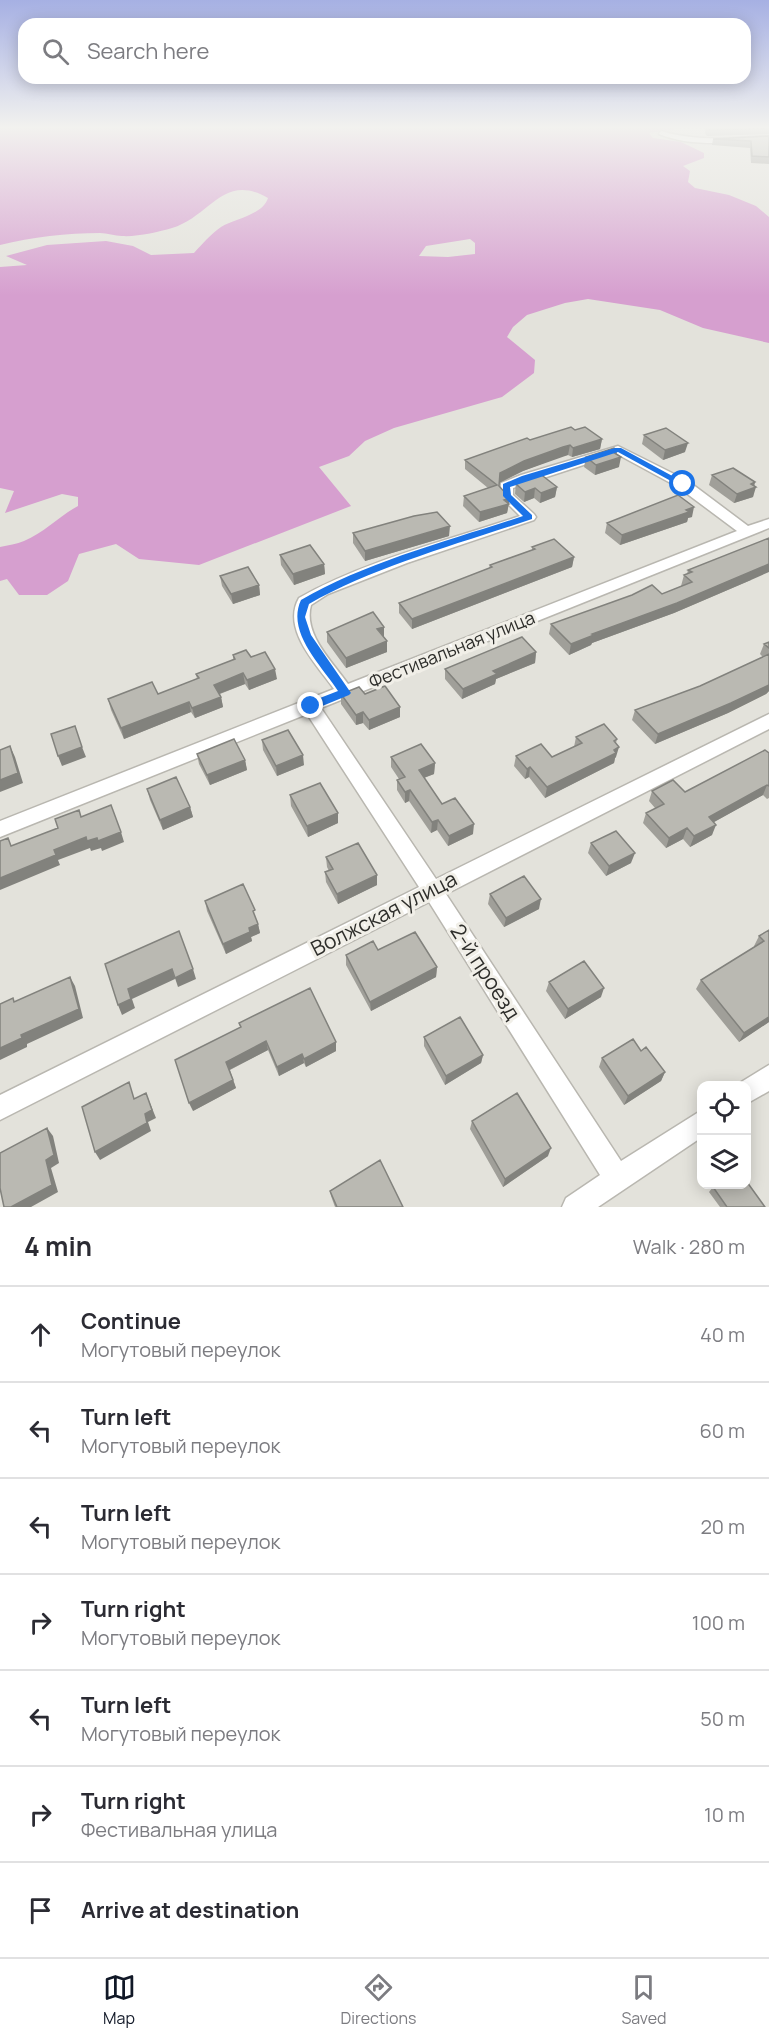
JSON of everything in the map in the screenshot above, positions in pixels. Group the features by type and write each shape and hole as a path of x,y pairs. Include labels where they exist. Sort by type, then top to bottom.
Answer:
{"street":[{"path":"345,693 306,636 300,617 304,602 323,591 402,560 529,517 507,496 506,486 525,478 618,450 683,484 747,532"},
{"name":"Фестивальная улица","path":"0,829 769,523"},
{"name":"2-й проезд","path":"311,706 617,1178"},
{"name":"Волжская улица","path":"0,1108 769,721"},
{"path":"751,1089 769,1077"},
{"path":"575,1207 697,1125"}],"shaded area":[{"path":"0,183 690,183 695,188 729,195 756,206 769,217 769,343 703,328 660,310 588,299 565,303 527,315 513,327 507,337 535,360 534,373 502,397 394,428 365,441 349,456 319,467 351,506 199,565 139,559 116,544 79,554 68,581 47,595 19,595 7,579 0,581 0,547 21,542 38,534 78,506 78,497 62,494 5,513 14,491 0,488 0,267 27,265 6,256 47,245 106,241 133,246 151,255 194,253 221,227 254,213 265,204 268,198 253,191 239,190 228,193 185,222 172,228 147,234 119,236 100,233 24,240 0,245","holes":["470,239 475,243 475,254 448,257 419,256 426,246"]}],"building":[{"path":"571,427 575,430 585,427 602,439 573,448 570,445 563,447 524,461 500,473 499,486 510,498 504,500 509,504 480,512 464,496 497,485 465,460 527,438 530,440"},
{"path":"666,428 688,443 665,450 644,435"},
{"path":"614,448 617,450 613,452 621,457 596,465 586,457"},
{"path":"733,468 755,482 751,484 756,487 737,494 712,475"},
{"path":"539,473 557,487 541,493 535,488 525,492 516,484 516,480"},
{"path":"678,495 694,507 686,510 689,512 622,535 607,523"},
{"path":"437,512 450,526 365,551 353,533 414,516"},
{"path":"769,538 769,564 677,603 571,644 551,624 632,595 652,585 662,594 692,582 684,575 692,572 688,570"},
{"path":"554,539 574,557 412,619 399,603 492,567 490,565 535,549 532,547"},
{"path":"310,545 324,564 293,574 280,555"},
{"path":"248,567 259,585 231,594 220,576"},
{"path":"373,612 384,627 377,629 387,641 346,658 327,632"},
{"path":"522,637 536,652 493,671 497,674 463,689 445,669"},
{"path":"246,650 251,657 265,652 275,669 247,680 243,673 214,685 221,697 192,708 189,702 121,728 108,699 152,682 158,694 199,678 196,674 235,659 233,655"},
{"path":"769,654 769,685 658,734 635,710 700,686"},
{"path":"385,686 400,707 369,720 363,712 356,715 341,694 359,687 365,694"},
{"path":"604,724 617,739 614,741 619,747 614,750 616,753 547,787 530,767 527,769 516,756 541,744 552,757 582,743 576,737"},
{"path":"75,726 82,747 58,756 51,734"},
{"path":"288,730 303,755 276,766 262,740"},
{"path":"234,739 245,760 207,775 197,754"},
{"path":"421,744 435,763 419,770 442,804 455,798 474,824 449,836 438,820 432,822 410,790 405,792 397,780 405,777 391,757"},
{"path":"10,746 18,773 0,780 0,750"},
{"path":"765,750 769,753 769,786 767,785 709,817 716,825 694,836 687,828 669,838 646,813 664,804 652,791 673,780 685,792"},
{"path":"176,777 190,807 160,820 147,789"},
{"path":"320,783 338,813 307,826 290,795"},
{"path":"111,805 121,832 98,841 97,838 87,841 86,837 54,850 56,855 0,878 0,841 8,838 11,846 58,828 55,819 79,810 81,817"},
{"path":"616,831 635,853 609,866 591,843"},
{"path":"358,843 377,875 337,894 325,872 333,869 326,857"},
{"path":"524,876 541,899 506,918 490,894"},
{"path":"243,884 255,910 253,911 258,924 249,928 250,932 223,944 205,901"},
{"path":"769,930 769,1017 744,1033 701,980 764,941 759,936"},
{"path":"179,931 193,969 175,978 172,969 128,989 131,999 118,1005 105,964"},
{"path":"415,932 437,967 370,1002 346,955 373,941 378,950"},
{"path":"584,961 604,988 568,1009 549,982"},
{"path":"70,977 79,1009 21,1035 22,1038 0,1048 0,1004 13,998 14,1002"},
{"path":"310,988 336,1042 304,1059 302,1054 277,1067 266,1041 226,1062 233,1080 189,1103 175,1060 241,1027 239,1023"},
{"path":"460,1017 483,1055 446,1076 424,1037"},
{"path":"633,1039 641,1051 646,1047 665,1072 628,1096 602,1058"},
{"path":"129,1082 134,1099 146,1093 152,1110 145,1114 147,1123 95,1152 82,1107"},
{"path":"517,1093 551,1148 505,1179 472,1121"},
{"path":"47,1128 54,1155 46,1160 52,1185 11,1207 4,1207 0,1188 0,1153"},
{"path":"380,1160 403,1207 337,1207 330,1191"},
{"path":"751,1188 765,1207 727,1207 714,1189"}],"route":[{"path":"311,706 345,693 306,636 300,617 304,602 323,591 402,560 529,517 507,496 506,486 525,478 618,450 683,484"}]}
